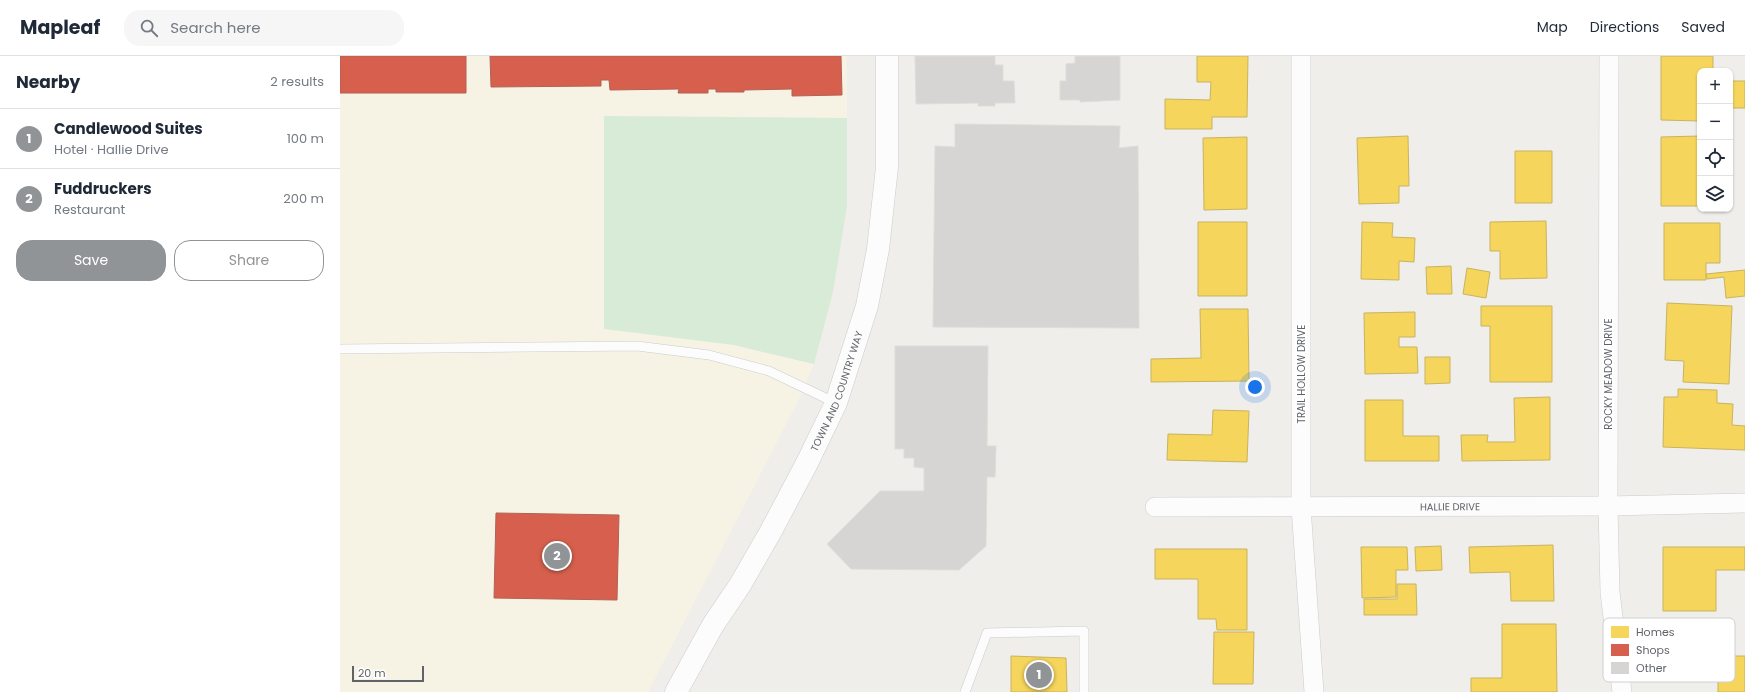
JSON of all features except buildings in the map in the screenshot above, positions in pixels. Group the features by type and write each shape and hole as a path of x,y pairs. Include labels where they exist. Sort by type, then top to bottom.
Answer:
{"street":[{"name":"TOWN AND COUNTRY WAY","path":"676,692 713,625 740,585 771,531 807,464 836,403 867,306 878,249 887,167 887,56"},
{"name":"TRAIL HOLLOW DRIVE","path":"1301,56 1301,507 1314,692"},
{"name":"ROCKY MEADOW DRIVE","path":"1609,56 1608,506 1610,592 1613,618"},
{"name":"HALLIE DRIVE","path":"1155,507 1608,506 1745,503"},
{"name":"ROCKY MEADOW DRIVE","path":"1621,682 1622,692"}],"lane":[{"path":"340,349 637,346 708,355 769,371 836,403"},
{"path":"965,692 987,633 1084,630 1084,692"}],"shaded area":[{"path":"340,56 847,56 847,118 605,116 734,345 814,364 798,401 648,692 340,692"}],"green space":[{"path":"604,116 847,118 847,206 833,292 814,364 734,345 604,329"}],"place":[{"name":"Fuddruckers","path":"557,556"},
{"name":"Candlewood Suites","path":"1039,675"}]}
